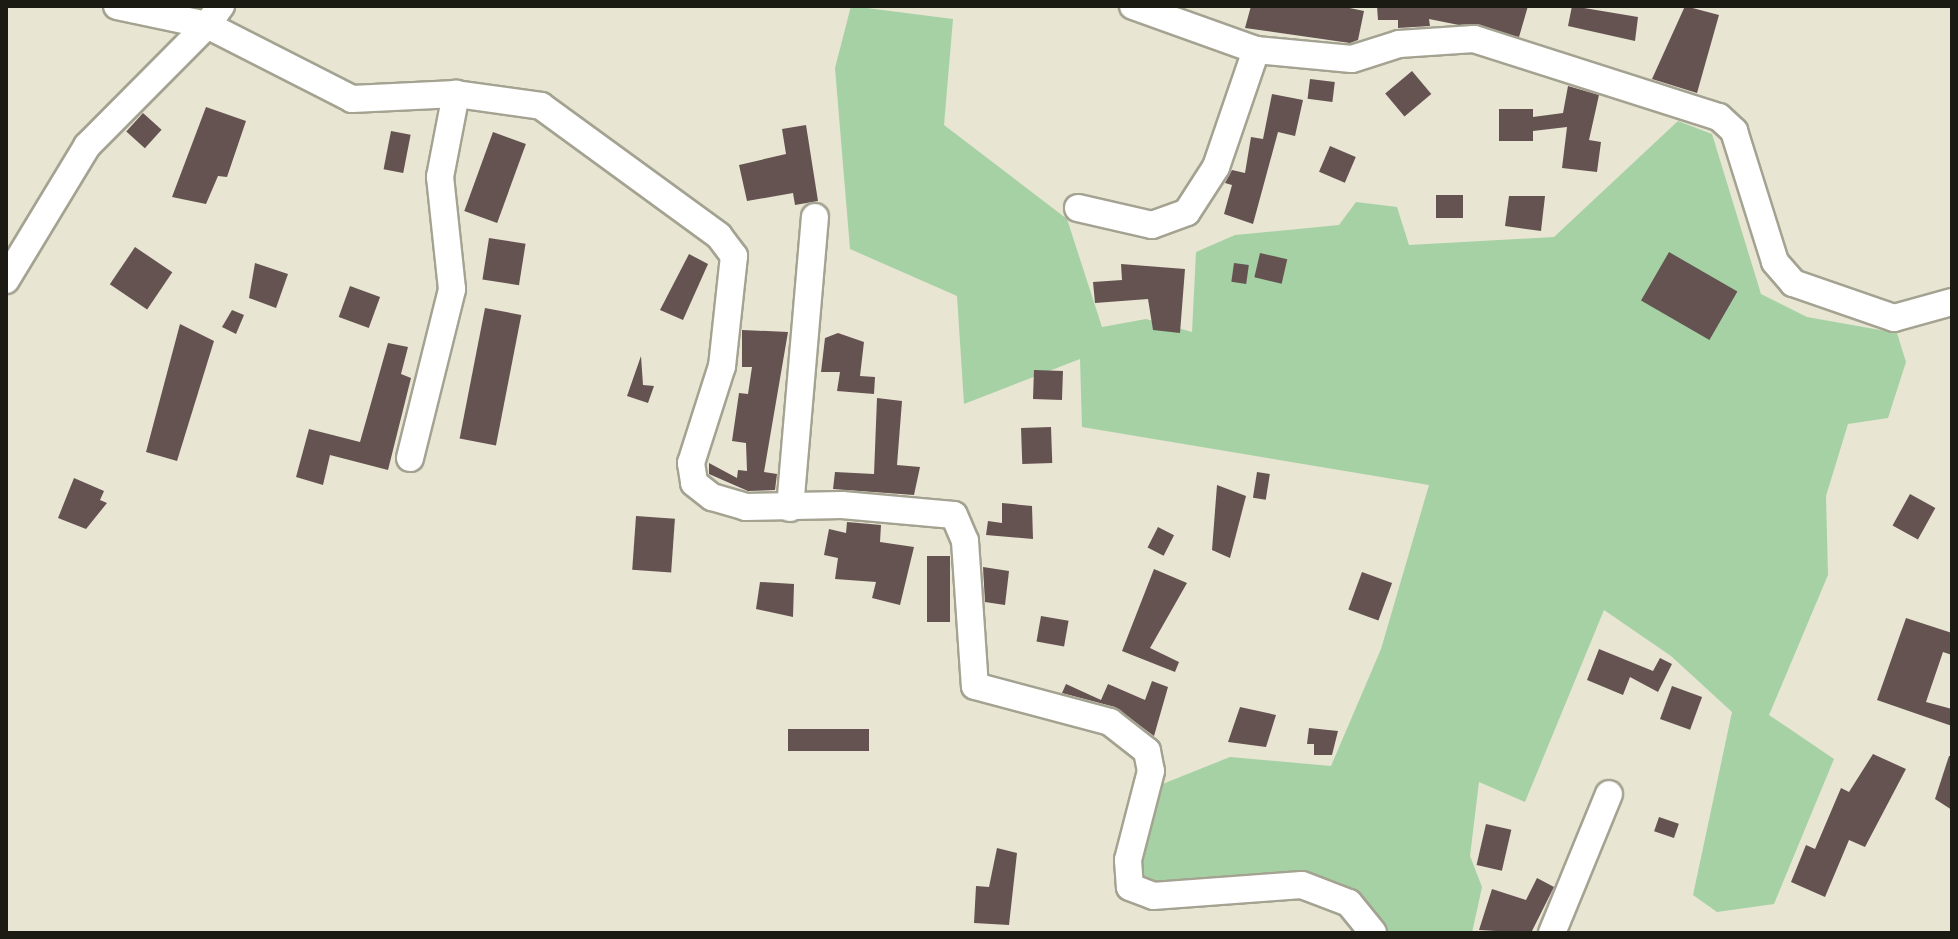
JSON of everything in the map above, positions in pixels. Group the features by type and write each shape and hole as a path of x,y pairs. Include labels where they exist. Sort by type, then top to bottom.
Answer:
{"street":[{"path":"117,6 214,16 352,99 456,94 514,98 573,123 627,173 729,245 736,268 722,366 691,474 712,497 790,508 842,505 954,515 965,541 975,686 1110,722 1147,751 1151,771 1128,860 1130,887 1141,895 1302,885 1349,903 1373,933"},
{"path":"1133,6 1256,50 1352,59 1399,44 1474,39 1719,117 1734,131 1775,262 1793,283 1894,318 1952,302"},
{"path":"6,280 87,146 214,16"},
{"path":"1078,208 1152,225 1187,212 1216,167 1256,50"},
{"path":"410,458 452,289 440,177 456,94"},
{"path":"790,508 815,217"},
{"path":"1552,933 1609,794"}],"green space":[{"path":"851,6 953,19 944,125 1067,219 1102,327 1146,319 1192,332 1196,252 1235,235 1339,225 1356,202 1397,207 1409,245 1554,237 1678,121 1712,134 1761,294 1807,317 1897,333 1906,362 1888,418 1848,424 1826,496 1828,575 1769,715 1834,759 1774,904 1717,912 1693,895 1732,712 1671,656 1604,610 1525,802 1479,782 1470,856 1482,887 1472,933 1375,933 1302,885 1141,895 1128,860 1160,785 1230,757 1331,766 1381,649 1429,485 1082,427 1080,359 964,404 957,296 850,249 835,68"}],"building":[{"path":"1251,6 1340,6 1364,11 1358,40 1350,43 1245,28"},
{"path":"1377,6 1528,6 1519,37 1429,19 1430,26 1398,28 1398,20 1378,20"},
{"path":"1572,6 1638,17 1635,41 1568,26"},
{"path":"1685,6 1719,15 1697,93 1652,79"},
{"path":"1412,71 1431,94 1404,116 1385,93"},
{"path":"1310,79 1335,82 1332,102 1308,99"},
{"path":"1568,86 1599,95 1589,140 1601,142 1597,172 1562,168 1567,127 1533,131 1533,141 1499,141 1499,109 1533,109 1533,117 1563,113"},
{"path":"1272,94 1303,100 1295,136 1278,132 1253,224 1224,214 1232,185 1225,183 1232,170 1245,173 1251,137 1263,139"},
{"path":"206,107 246,121 227,177 218,176 206,204 172,197"},
{"path":"143,113 162,130 145,148 126,132"},
{"path":"806,125 818,201 795,205 793,193 747,201 739,165 786,154 782,129"},
{"path":"391,131 411,135 403,173 384,169"},
{"path":"493,132 526,144 497,223 464,211"},
{"path":"1330,146 1356,157 1345,183 1319,172"},
{"path":"1436,195 1463,195 1463,218 1436,218"},
{"path":"1509,196 1545,196 1541,231 1505,226"},
{"path":"489,238 526,244 519,285 482,279"},
{"path":"135,247 172,272 147,309 110,284"},
{"path":"1669,252 1737,291 1709,340 1641,300"},
{"path":"1260,253 1287,259 1282,284 1254,277"},
{"path":"689,254 708,264 683,320 660,310"},
{"path":"255,263 288,274 276,308 249,298"},
{"path":"1234,263 1249,265 1246,284 1231,282"},
{"path":"1121,264 1185,269 1180,333 1153,330 1148,299 1095,303 1093,282 1122,280"},
{"path":"350,286 380,297 369,328 339,317"},
{"path":"485,308 521,315 496,446 460,439"},
{"path":"232,310 244,315 236,334 222,327"},
{"path":"180,324 214,341 177,461 146,452"},
{"path":"742,330 788,332 764,472 777,474 775,490 748,491 709,474 709,463 737,478 738,470 747,471 746,443 732,441 739,393 748,394 752,367 742,367"},
{"path":"838,333 864,342 860,376 875,377 874,394 837,391 840,372 821,372 825,338"},
{"path":"388,343 408,347 401,374 411,378 388,470 330,455 323,485 296,477 309,429 360,442"},
{"path":"641,356 643,385 654,386 648,403 627,396"},
{"path":"1034,370 1063,371 1062,400 1033,399"},
{"path":"877,398 902,401 897,465 920,467 914,495 833,489 835,472 874,474"},
{"path":"1051,427 1052,463 1022,464 1021,428"},
{"path":"1257,472 1270,474 1266,500 1253,498"},
{"path":"74,478 104,491 100,500 107,503 86,529 58,518"},
{"path":"1217,485 1246,496 1230,558 1212,550"},
{"path":"1910,494 1935,508 1918,540 1893,525"},
{"path":"1002,503 1032,506 1033,539 986,535 988,521 1002,523"},
{"path":"636,516 675,519 671,573 632,570"},
{"path":"847,522 881,525 880,542 914,547 900,605 872,598 876,582 835,579 838,558 824,555 829,529 846,533"},
{"path":"1158,527 1174,535 1164,556 1148,547"},
{"path":"927,556 950,556 950,622 927,622"},
{"path":"983,567 1009,571 1005,605 985,602"},
{"path":"1154,569 1187,583 1150,648 1179,662 1175,672 1122,651"},
{"path":"1362,572 1392,583 1378,621 1348,610"},
{"path":"760,582 794,584 793,617 756,609"},
{"path":"1041,616 1069,621 1064,646 1036,642"},
{"path":"1906,618 1952,633 1952,655 1943,652 1926,702 1952,709 1952,726 1877,700"},
{"path":"1599,649 1653,671 1660,658 1672,664 1658,692 1630,677 1623,695 1587,680"},
{"path":"1152,681 1168,687 1154,736 1115,707 1062,693 1066,684 1101,700 1108,684 1145,700"},
{"path":"1672,686 1702,697 1690,730 1660,719"},
{"path":"1240,707 1276,715 1266,747 1228,742"},
{"path":"1309,728 1338,731 1332,755 1314,755 1314,744 1307,744"},
{"path":"788,729 869,729 869,751 788,751"},
{"path":"1873,754 1906,769 1865,847 1849,840 1825,897 1791,882 1806,845 1815,849 1841,788 1849,792"},
{"path":"1949,756 1952,756 1952,810 1935,799"},
{"path":"1659,817 1679,824 1674,838 1654,831"},
{"path":"1486,824 1511,830 1502,871 1477,865"},
{"path":"997,848 1017,853 1009,925 974,923 976,886 989,887"},
{"path":"1537,878 1554,887 1531,933 1479,930 1492,889 1526,900"}]}
